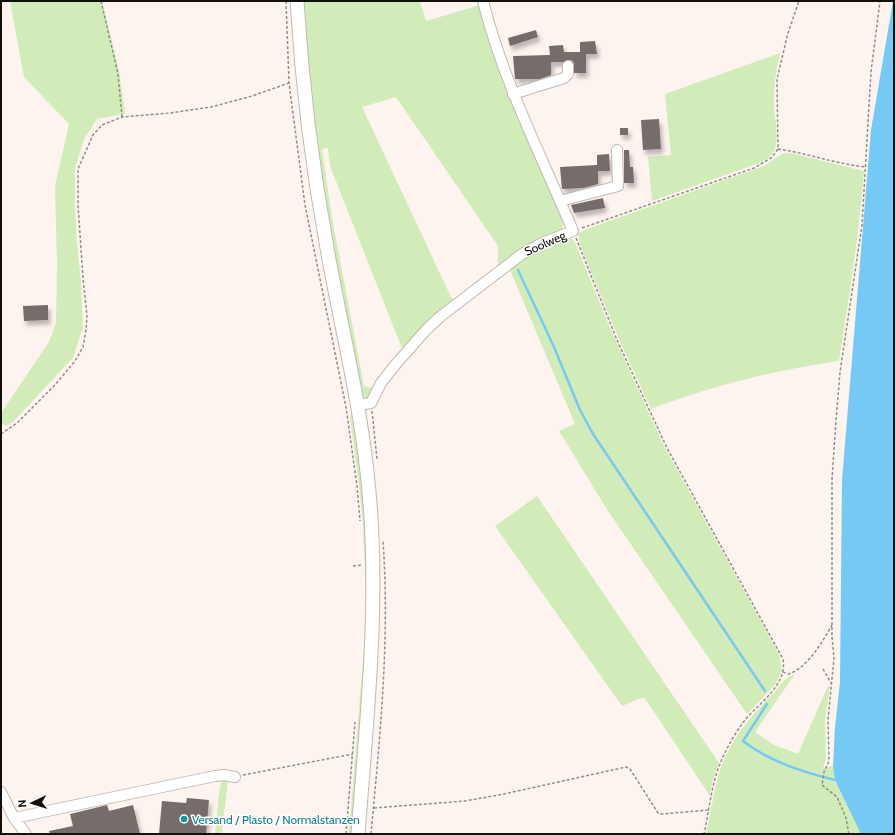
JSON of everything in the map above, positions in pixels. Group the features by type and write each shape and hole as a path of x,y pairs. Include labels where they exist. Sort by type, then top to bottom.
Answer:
{"main road":[{"path":"297,1 305,102 315,179 327,249 358,405 367,473 371,520 374,579 372,638 358,834"}],"street":[{"name":"Soolweg","path":"358,405 371,403 381,384 396,364 426,330 442,316 522,254 540,244 573,231 513,94 499,56 483,1"},
{"path":"513,94 564,78 568,74 568,66"},
{"path":"560,201 618,186 617,150"},
{"path":"14,818 215,776 224,775 235,777"},
{"path":"1,792 14,818 26,834"}],"path":[{"path":"101,1 118,74 122,118"},
{"path":"286,1 289,83 305,205 346,407 357,486 360,522"},
{"path":"704,834 715,779 726,751 742,724 752,711 778,685 784,672 784,664 781,654 724,554 667,448 617,340 573,231 754,168 771,158 778,149 777,79 788,33 798,1"},
{"path":"849,834 846,818 837,797 822,785 824,772 829,761 827,732 834,658 832,479 840,372 862,225 871,72 880,1"},
{"path":"1,434 17,423 54,386 75,360 82,346 86,330 87,316 78,205 78,170 94,135 102,125 122,118 170,113 211,106 252,96 289,83"},
{"path":"778,149 847,165 866,167"},
{"path":"353,566 362,565"},
{"path":"784,672 788,674 799,668 818,649 833,624"},
{"path":"823,669 831,684"},
{"path":"346,834 356,717"},
{"path":"235,777 353,754"},
{"path":"374,808 466,801 626,767 630,769 658,813 709,810"}],"green space":[{"path":"10,1 102,1 119,70 125,114 97,119 84,139 75,169 75,205 83,327 73,358 13,422 6,426 1,422 1,413 49,342 56,323 57,264 55,186 69,124 24,77"},
{"path":"302,1 420,1 426,21 480,5 564,221 563,228 559,233 498,267 498,246 396,97 362,107 451,297 454,300 403,351 330,166 328,148 322,149 332,218 364,386 374,388 370,398 362,399 330,235 317,159"},
{"path":"780,53 776,71 774,96 777,140 772,154 754,165 652,201 648,157 671,155 665,94"},
{"path":"791,153 864,171 857,243 839,361 767,374 720,386 651,409 618,337 580,245 578,234 584,230 764,166 782,154"},
{"path":"569,237 576,245 611,330 664,446 779,654 782,670 776,684 747,714 608,511 559,431 575,424 510,270 524,259 538,251"},
{"path":"351,414 354,414 364,485 369,601 353,834 349,834 364,648 366,600 363,524 350,417"},
{"path":"537,496 719,763 712,783 710,796 644,697 622,706 495,526"},
{"path":"795,674 755,732 774,745 798,754 828,686 830,687 825,720 826,759 823,768 833,766 834,769 894,834 706,834 718,777 726,754 746,723 784,681"},
{"path":"228,780 222,834 215,834 221,782"}],"water":[{"path":"893,1 894,834 861,834 835,780 833,766 835,727 840,682 842,480 871,130"}],"building":[{"path":"536,30 538,37 510,46 508,38"},
{"path":"595,41 597,54 586,54 586,73 574,73 574,63 571,60 568,60 564,62 551,62 551,75 540,79 515,79 513,56 550,55 549,46 563,45 564,52 580,52 580,42"},
{"path":"659,119 661,149 643,150 641,120"},
{"path":"620,128 628,128 628,135 620,135"},
{"path":"624,150 629,150 630,167 633,167 634,183 624,183"},
{"path":"609,154 610,171 598,171 598,184 583,188 562,189 560,167 597,165 597,155"},
{"path":"603,198 605,208 574,213 571,205"},
{"path":"48,305 48,320 24,321 23,306"},
{"name":"Versand / Plasto / Normalstanzen","path":"187,798 209,800 206,834 159,834 162,801 186,803"},
{"path":"107,805 109,811 133,805 140,834 50,834 49,831 73,826 70,814"}],"waterway":[{"path":"518,270 554,347 580,410 593,434 765,691"},
{"path":"767,704 743,741 764,755 787,765 835,780"}],"place":[{"name":"Versand / Plasto / Normalstanzen","path":"184,819"}]}
